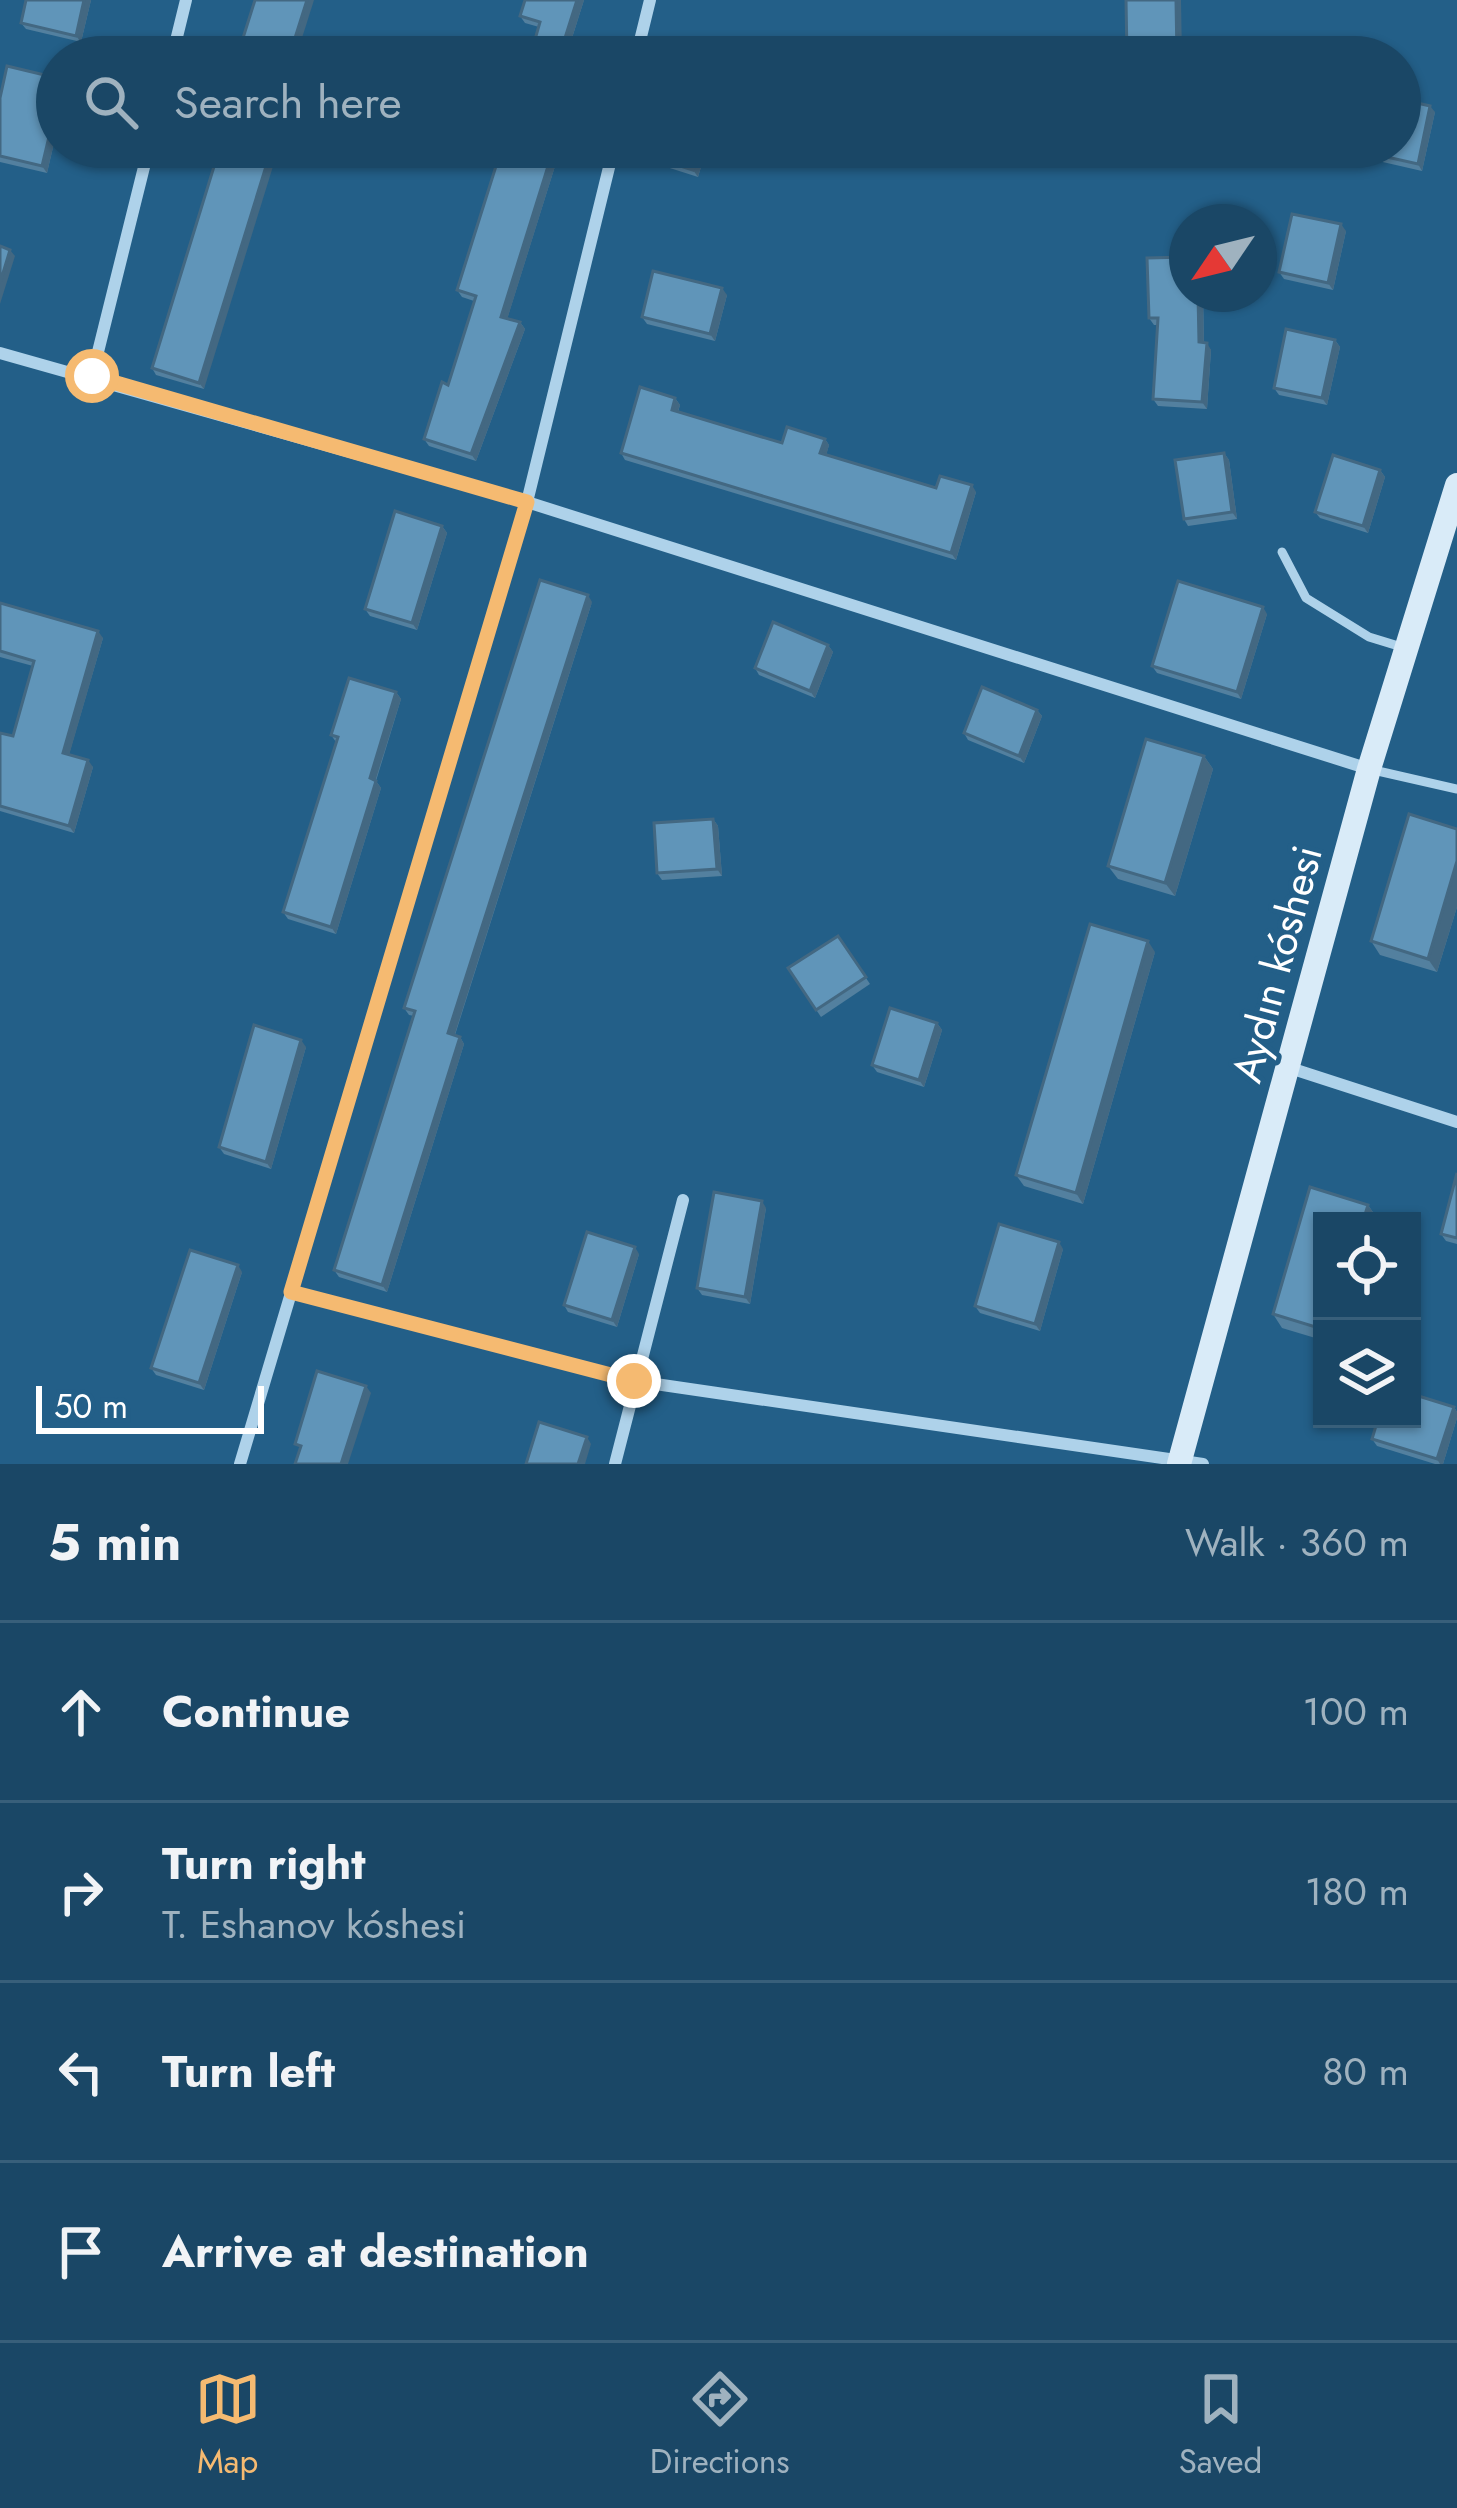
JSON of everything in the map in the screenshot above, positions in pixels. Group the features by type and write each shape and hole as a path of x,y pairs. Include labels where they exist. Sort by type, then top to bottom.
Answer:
{"street":[{"path":"177,36 186,0"},
{"path":"641,36 650,0"},
{"path":"92,376 144,168"},
{"path":"239,1464 527,502 609,168"},
{"path":"0,353 527,502 1369,769"},
{"name":"Aydın kóshesi","path":"1187,1462 1369,769 1457,485"},
{"path":"1290,1068 1457,1123"},
{"path":"615,1464 683,1200"},
{"path":"291,1292 634,1381 1187,1462"}],"lane":[{"path":"1282,552 1306,598 1369,637 1405,648"},
{"path":"1369,769 1457,789"}],"building":[{"path":"26,0 84,0 76,36 21,23"},
{"path":"255,0 307,0 296,36 244,36"},
{"path":"525,0 577,0 566,36 536,36 540,22 520,16"},
{"path":"1126,0 1176,0 1177,36 1127,36"},
{"path":"7,66 36,73 36,165 0,156 0,98"},
{"path":"1421,104 1430,106 1421,150"},
{"path":"214,168 266,168 199,383 152,368"},
{"path":"495,168 547,168 501,317 520,322 471,454 424,439 442,382 448,385 476,296 457,290"},
{"path":"1292,214 1341,224 1328,283 1279,272"},
{"path":"0,246 10,250 0,283"},
{"path":"1169,257 1169,312 1198,312 1199,342 1207,343 1202,402 1153,399 1158,318 1149,318 1147,258"},
{"path":"653,271 722,288 710,334 642,317"},
{"path":"1286,329 1335,340 1322,398 1274,388"},
{"path":"640,387 675,398 672,410 782,443 787,427 825,439 820,453 936,488 940,476 972,485 951,553 621,453"},
{"path":"1224,453 1232,512 1184,519 1175,460"},
{"path":"1333,455 1380,470 1363,526 1315,512"},
{"path":"395,511 442,526 412,623 365,609"},
{"path":"540,580 588,595 448,1033 460,1037 382,1285 334,1270 415,1011 404,1008"},
{"path":"1178,581 1263,607 1237,692 1152,666"},
{"path":"0,603 98,631 63,753 88,760 69,826 0,806 0,733 13,736 34,661 0,651"},
{"path":"773,622 828,645 810,691 755,668"},
{"path":"349,678 396,692 370,778 376,781 331,927 283,912 338,737 331,735"},
{"path":"982,687 1037,710 1019,756 964,733"},
{"path":"1146,739 1204,756 1165,883 1108,866"},
{"path":"1409,814 1457,829 1457,861 1428,959 1371,941"},
{"path":"713,819 717,869 657,873 654,823"},
{"path":"1090,924 1148,941 1076,1193 1016,1175"},
{"path":"838,936 866,977 816,1010 788,968"},
{"path":"890,1008 937,1023 919,1080 872,1065"},
{"path":"254,1025 301,1040 266,1162 219,1147"},
{"path":"1457,1173 1457,1238 1441,1234"},
{"path":"1310,1187 1368,1205 1366,1212 1313,1212 1313,1326 1273,1314"},
{"path":"714,1192 762,1201 745,1297 697,1288"},
{"path":"999,1224 1059,1242 1035,1324 975,1306"},
{"path":"587,1232 635,1247 612,1320 564,1305"},
{"path":"190,1250 238,1265 199,1383 151,1368"},
{"path":"317,1371 366,1386 341,1464 295,1464 301,1446 295,1444"},
{"path":"1421,1397 1454,1407 1437,1459 1372,1439 1375,1428 1421,1428"},
{"path":"539,1422 587,1437 578,1464 526,1464"}],"route":[{"path":"92,376 527,502 291,1292 634,1381"}]}
